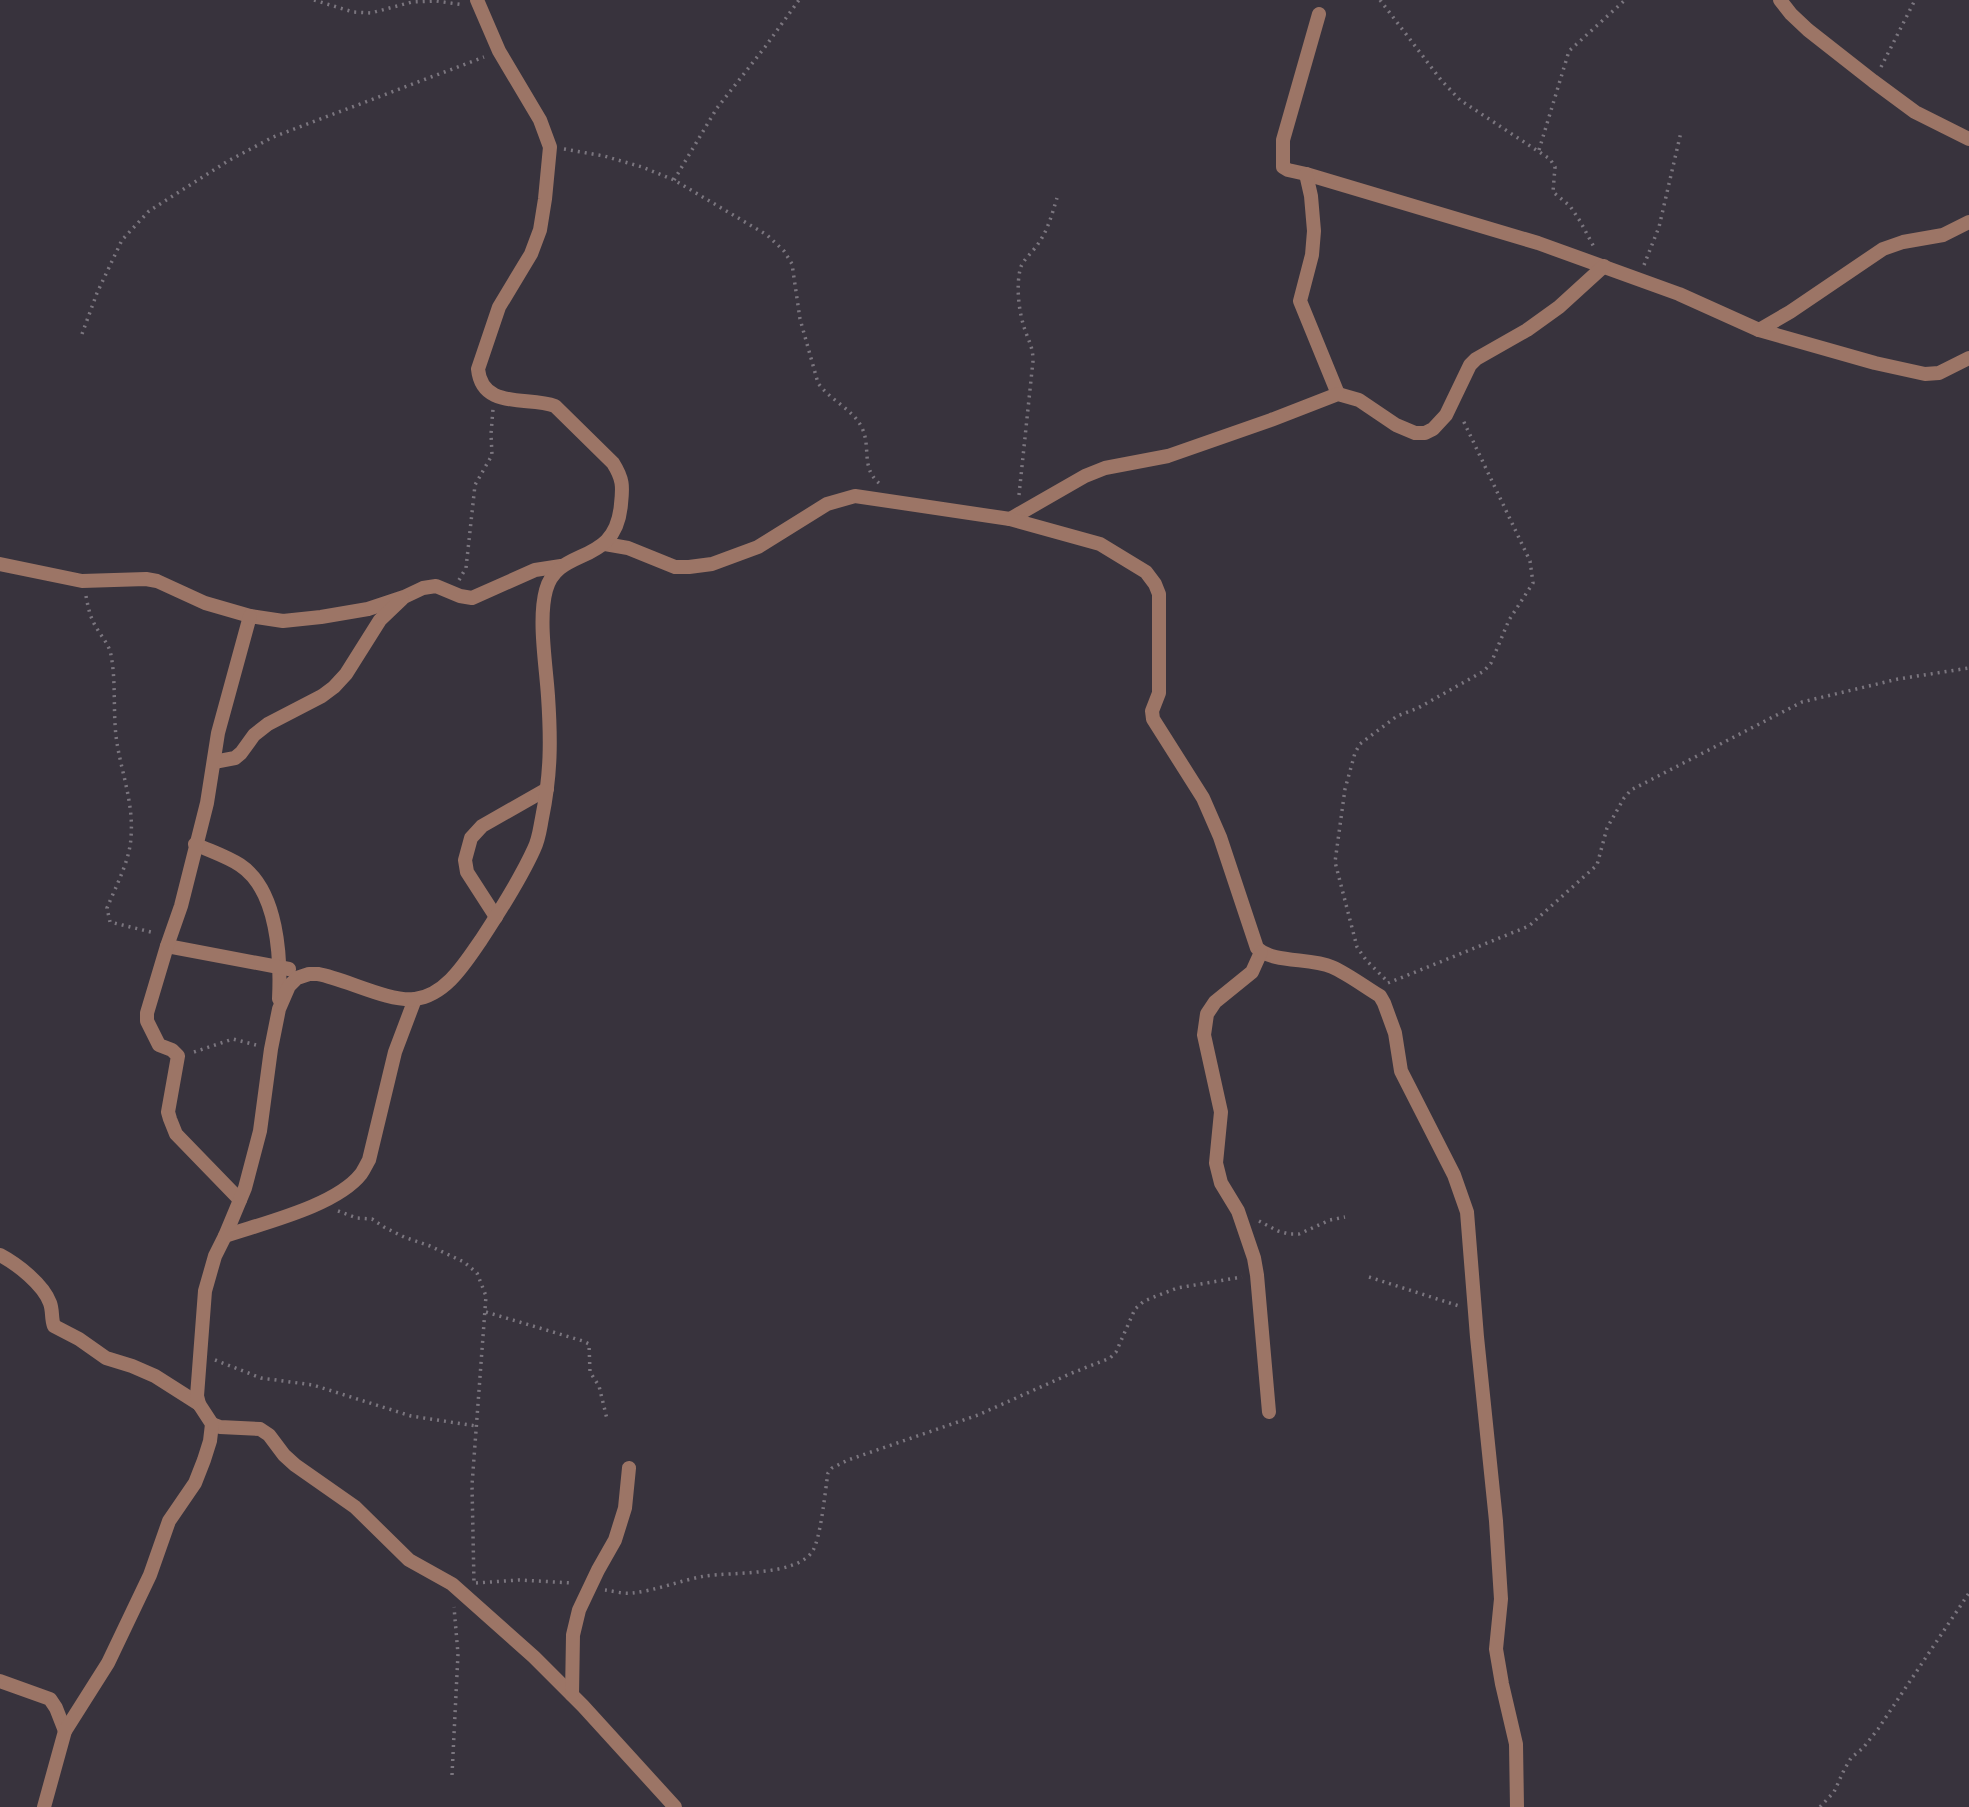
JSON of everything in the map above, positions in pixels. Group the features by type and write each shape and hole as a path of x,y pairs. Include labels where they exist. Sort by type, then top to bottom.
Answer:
{"street":[{"path":"1780,0 1808,30 1915,112 1969,139"},
{"path":"0,564 82,581 157,581 205,603 250,616 283,621 368,608 436,586 460,596 472,597 535,570 561,566 605,544 615,531 621,508 623,483 613,463 555,406 544,402 509,401 494,394 482,383 478,369 499,307 531,254 540,230 550,147 540,120 499,51 478,3"},
{"path":"1318,14 1283,140 1283,167 1288,170 1538,243 1679,294 1759,330 1875,363 1925,374 1939,373 1969,358"},
{"path":"1306,174 1314,231 1312,255 1300,301 1338,394"},
{"path":"1759,330 1790,313 1882,249 1903,242 1943,235 1969,222"},
{"path":"1014,517 1085,476 1105,468 1168,456 1271,421 1338,394 1359,400 1396,425 1415,433 1425,433 1433,429 1446,415 1470,365 1476,359 1527,330 1559,307 1604,266"},
{"path":"605,544 628,548 675,567 712,564 758,547 827,505 855,496 1014,517 1100,544 1146,572 1155,584 1159,594 1159,693 1152,711 1153,719 1203,798 1220,837 1255,943 1261,952 1269,956 1332,967 1380,996 1395,1033 1401,1071 1454,1175 1467,1212 1496,1521 1501,1599 1496,1649 1517,1744 1517,1807"},
{"path":"168,942 309,974 326,975 394,997 415,999 437,991 463,967 496,917 536,846 550,768 551,739 543,614 547,588 561,566"},
{"path":"214,762 235,758 254,735 268,724 334,687 346,674 380,620 404,597"},
{"path":"240,1200 176,1134 169,1112 178,1056 172,1050 159,1045 147,1021 147,1013 181,906 207,803 218,733 250,616"},
{"path":"496,917 467,872 465,860 471,838 482,826 547,789"},
{"path":"44,1807 65,1731 108,1663 150,1575 169,1521 195,1483 211,1441 212,1424 197,1396 205,1291 215,1256 240,1200 260,1131 279,1009 281,967 273,920 262,889 254,878 240,865 195,844"},
{"path":"1261,952 1252,972 1215,1002 1208,1014 1204,1035 1221,1112 1216,1163 1221,1183 1238,1211 1257,1275 1269,1412"},
{"path":"279,1009 289,986 297,978 309,974"},
{"path":"225,1236 320,1204 360,1175 369,1160 395,1052 415,999"},
{"path":"0,1255 17,1265 50,1300 54,1326 106,1358 156,1376 199,1404"},
{"path":"212,1424 220,1427 260,1429 290,1461 355,1507 409,1560 452,1584 534,1657 675,1807"},
{"path":"572,1695 573,1635 579,1610 615,1540 625,1508 629,1468"},
{"path":"0,1681 50,1699 65,1731"}],"path":[{"path":"314,0 353,12 372,13 412,2 478,3"},
{"path":"674,180 717,108 799,0"},
{"path":"1380,0 1441,80 1460,100 1550,159 1555,167 1553,192 1570,206 1604,266"},
{"path":"1539,150 1569,51 1625,0"},
{"path":"1873,81 1915,0"},
{"path":"82,334 97,293 122,240 149,211 228,161 273,137 499,51"},
{"path":"1638,280 1659,227 1681,132"},
{"path":"550,147 604,156 674,180 766,235 784,251 792,264 800,319 817,383 860,423 866,436 869,471 901,503"},
{"path":"1014,517 1033,361 1033,347 1025,330 1020,305 1019,273 1049,225 1057,198"},
{"path":"448,591 461,578 466,568 475,485 492,455 494,394"},
{"path":"1388,983 1357,947 1335,862 1345,789 1355,753 1360,744 1397,716 1418,708 1484,671 1491,663 1509,620 1533,583 1530,561 1453,400"},
{"path":"82,581 90,615 111,654 116,735 130,814 131,838 107,908 108,917 110,922 127,925 168,942"},
{"path":"1370,990 1529,926 1597,865 1607,828 1630,790 1802,702 1898,680 1969,668"},
{"path":"178,1056 233,1039 271,1049"},
{"path":"320,1204 357,1218 372,1219 404,1237 464,1262 477,1273 486,1296 472,1485 474,1604"},
{"path":"1238,1211 1289,1234 1299,1234 1330,1220 1345,1217"},
{"path":"474,1584 519,1580 590,1586 631,1593 704,1576 772,1571 789,1566 806,1558 813,1550 828,1474 832,1468 978,1415 1110,1358 1116,1352 1135,1309 1144,1301 1177,1287 1257,1275"},
{"path":"1369,1277 1475,1311"},
{"path":"485,1312 589,1344 590,1372 599,1386 607,1419"},
{"path":"201,1354 261,1378 313,1385 411,1416 476,1426"},
{"path":"452,1584 458,1654 452,1775"},
{"path":"1821,1807 1834,1792 1851,1758 1878,1729 1969,1592"}]}
